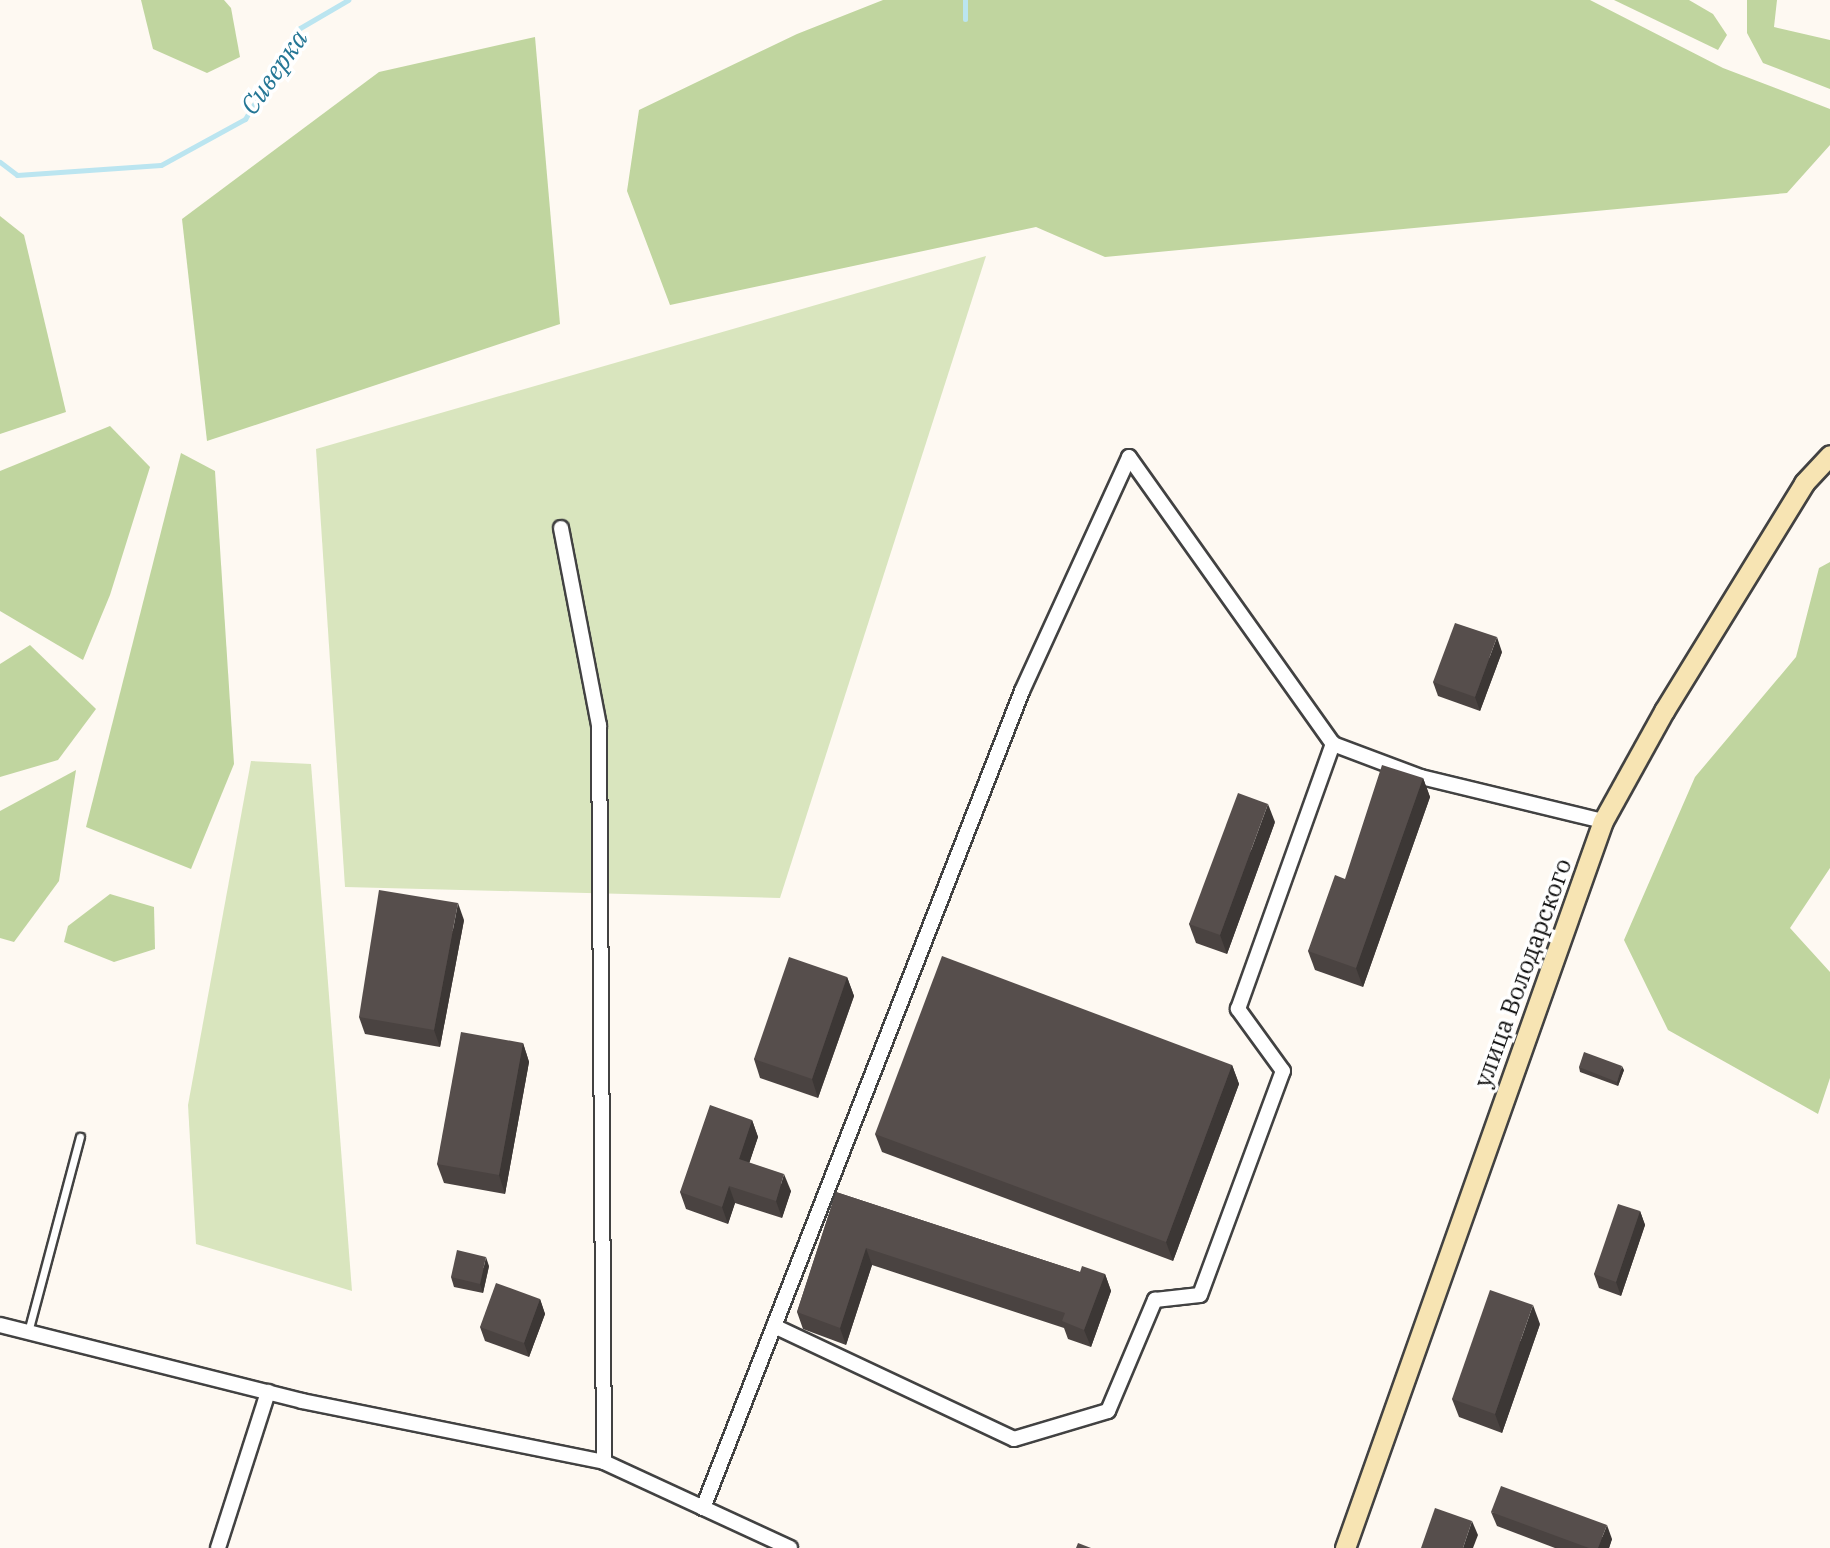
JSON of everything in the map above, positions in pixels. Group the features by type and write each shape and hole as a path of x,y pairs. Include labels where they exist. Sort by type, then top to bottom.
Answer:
{"main road":[{"name":"улица Володарского","path":"1345,1548 1603,821 1664,711 1804,484 1830,455"}],"street":[{"path":"703,1508 1022,691 1129,457 1334,744 1421,777 1603,821"},
{"path":"561,528 599,725 604,1462"},
{"path":"774,1326 1014,1438 1108,1411 1155,1300 1200,1294 1283,1071 1238,1009 1334,744"},
{"path":"0,1325 268,1392 604,1462 790,1548"},
{"path":"218,1548 268,1392"}],"lane":[{"path":"27,1332 80,1137"}],"green space":[{"path":"141,0 224,0 231,8 240,57 207,73 153,49"},
{"path":"883,0 1590,0 1723,68 1830,109 1830,145 1787,193 1105,257 1036,227 670,305 627,191 639,110 797,34"},
{"path":"1614,0 1689,0 1713,14 1727,35 1718,50"},
{"path":"1747,0 1777,0 1774,27 1830,40 1830,89 1763,63 1747,33"},
{"path":"535,37 560,324 207,441 182,219 379,72"},
{"path":"0,216 24,235 66,412 0,434"},
{"path":"986,256 780,898 345,887 316,449"},
{"path":"110,426 150,467 110,595 83,660 0,611 0,471"},
{"path":"181,453 215,471 234,764 191,869 86,827"},
{"path":"1830,562 1830,868 1790,928 1830,972 1830,1078 1818,1114 1668,1030 1624,940 1695,777 1796,657 1819,568"},
{"path":"30,645 96,709 58,760 0,777 0,664"},
{"path":"251,761 311,764 352,1291 196,1244 188,1105"},
{"path":"76,770 59,881 14,942 0,938 0,811"},
{"path":"110,894 154,907 155,949 114,962 64,942 68,926"}],"building":[{"path":"1455,623 1497,637 1475,697 1433,682"},
{"path":"1382,765 1423,778 1356,968 1308,951 1335,875 1345,879"},
{"path":"1238,793 1268,804 1220,935 1189,924"},
{"path":"379,890 458,903 434,1030 359,1017"},
{"path":"942,956 1232,1065 1166,1242 875,1134"},
{"path":"789,957 847,977 812,1079 754,1059"},
{"path":"461,1032 523,1043 499,1175 437,1164"},
{"path":"1584,1052 1622,1066 1617,1082 1579,1067"},
{"path":"710,1105 752,1120 739,1159 784,1174 776,1201 729,1186 722,1207 680,1192"},
{"path":"836,1192 1080,1272 1082,1266 1105,1274 1084,1330 1062,1321 1065,1313 866,1248 840,1328 797,1312"},
{"path":"1618,1204 1640,1211 1616,1282 1594,1274"},
{"path":"457,1250 486,1257 480,1284 451,1277"},
{"path":"496,1283 540,1299 524,1343 480,1327"},
{"path":"1490,1290 1533,1305 1495,1414 1452,1399"},
{"path":"1501,1486 1607,1525 1598,1548 1589,1548 1491,1512"},
{"path":"1435,1508 1472,1521 1463,1548 1421,1548"},
{"path":"1078,1543 1091,1548 1076,1548"}],"waterway":[{"name":"Сиверка","path":"0,162 17,175 161,165 245,119 300,28 348,0"},
{"path":"965,0 965,19"}]}
